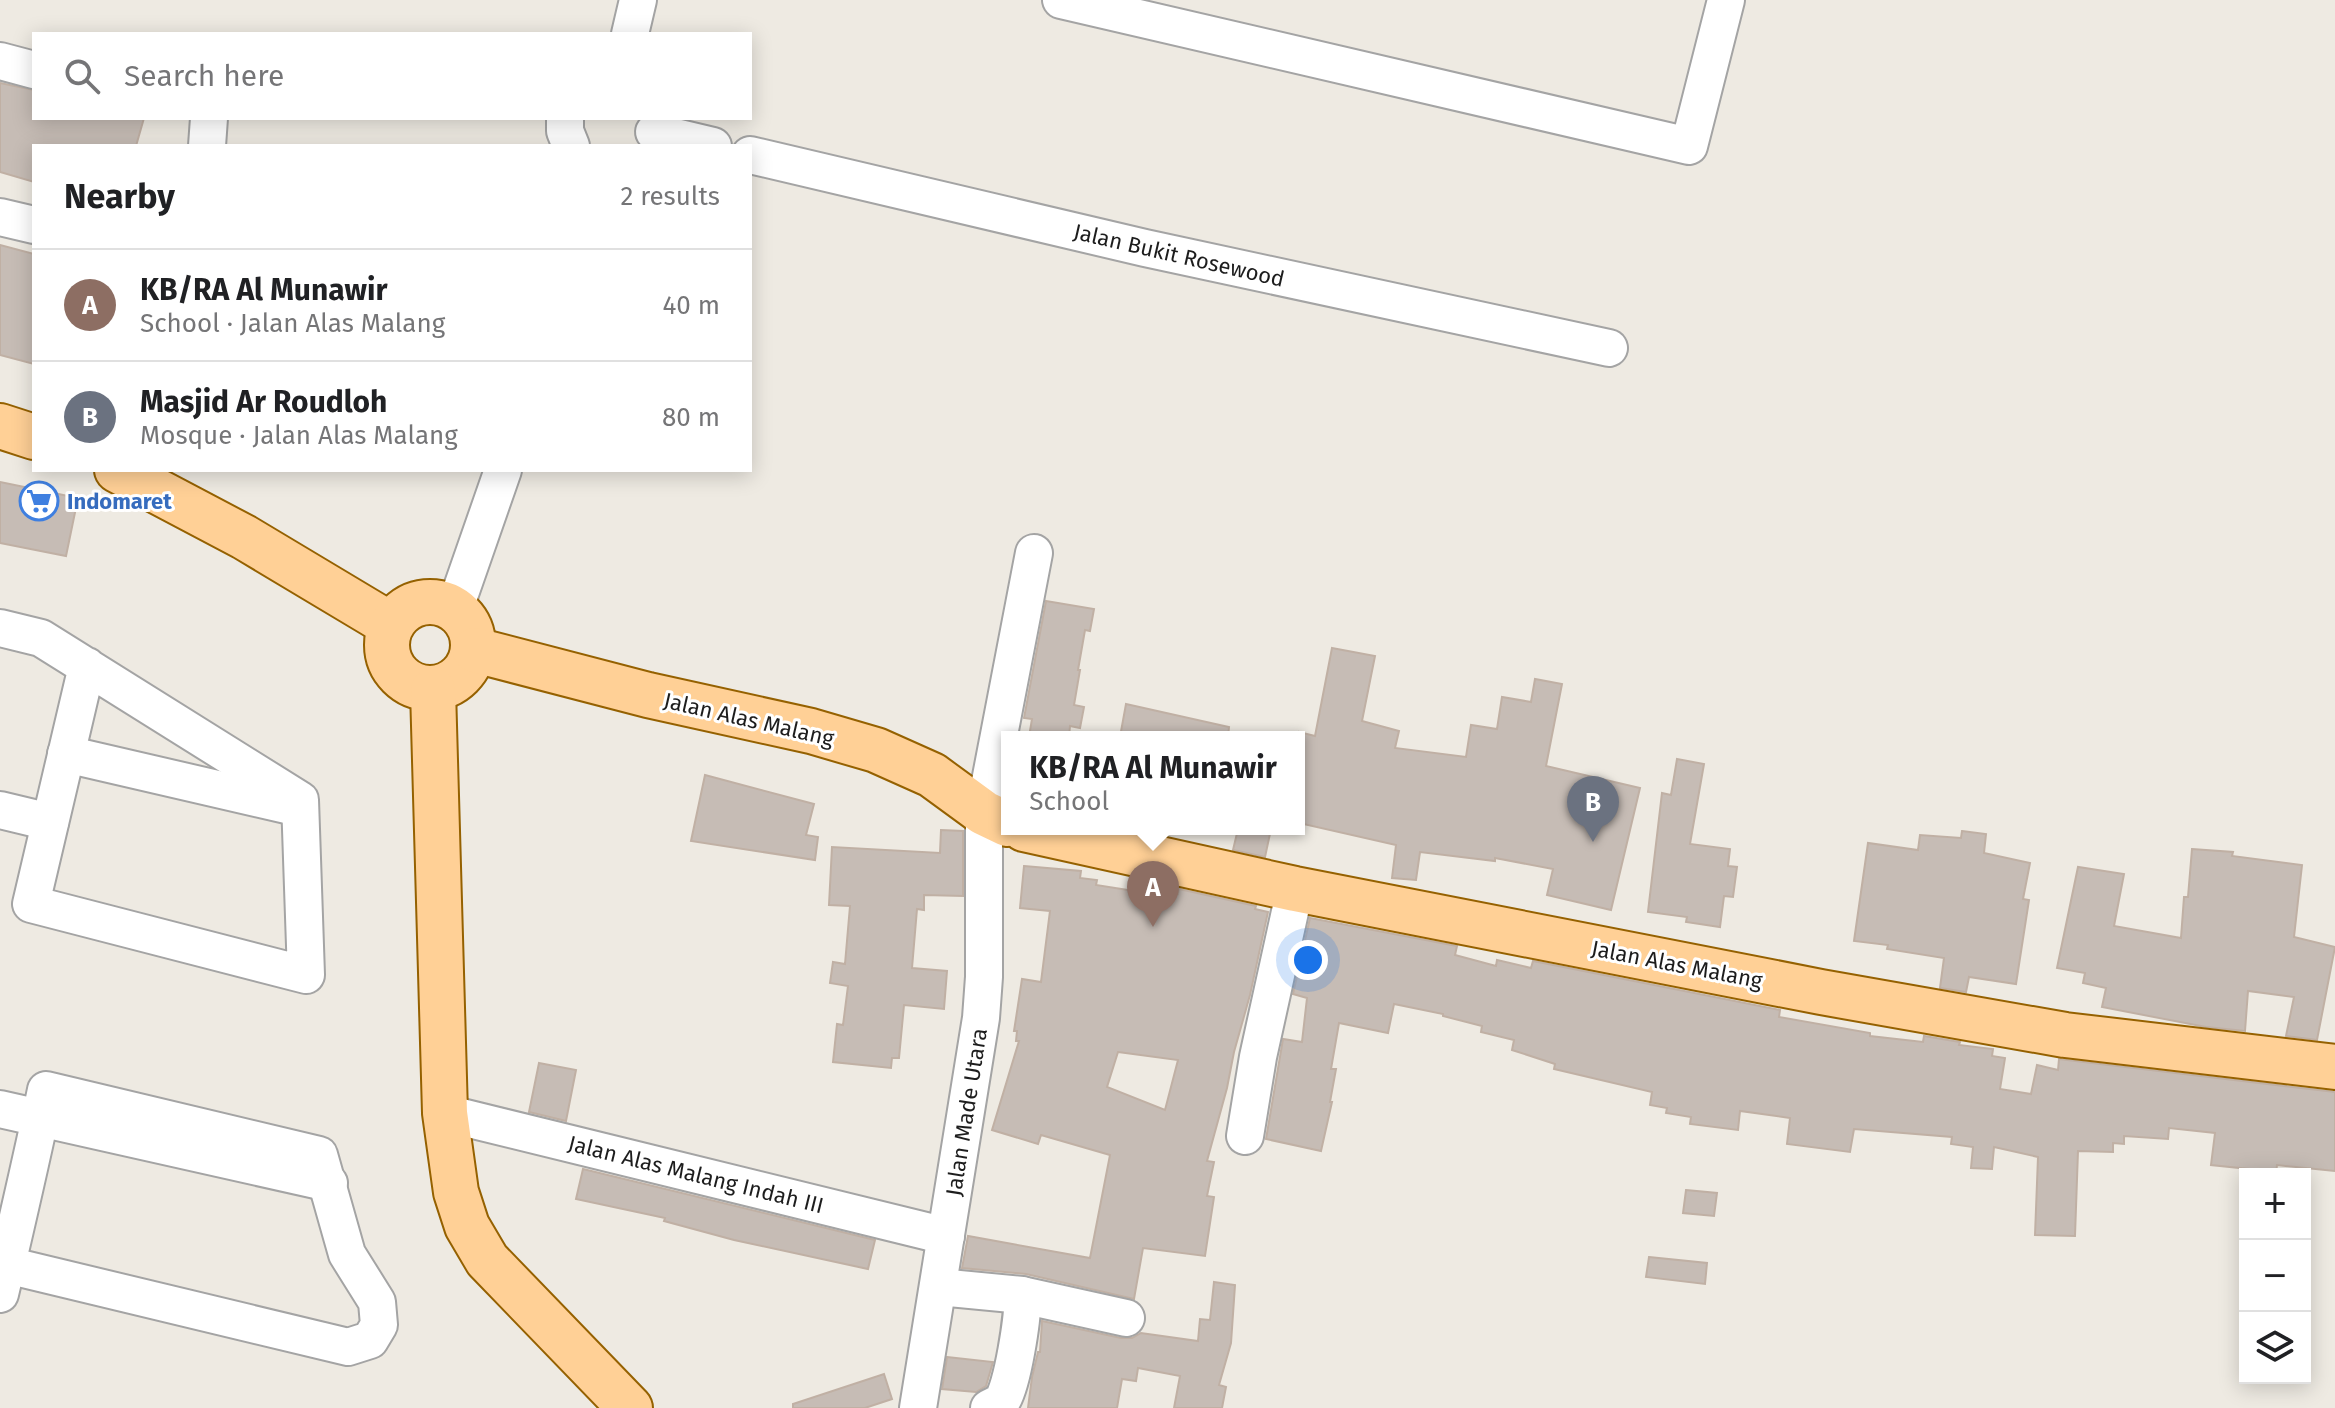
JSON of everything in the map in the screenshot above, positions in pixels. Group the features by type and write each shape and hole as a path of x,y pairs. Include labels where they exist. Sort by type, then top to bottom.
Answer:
{"main road":[{"path":"0,426 32,436"},
{"path":"125,472 162,481 244,537 391,625"},
{"path":"431,601 455,608 471,626 475,650 461,678 433,690 410,685 393,670 386,647 391,625 408,607 431,601"},
{"name":"Jalan Alas Malang","path":"475,650 648,695 811,731 876,750 932,775 995,818"},
{"path":"433,690 445,1113 456,1192 467,1226 487,1260 630,1408"},
{"name":"Jalan Alas Malang","path":"1051,835 1295,889 1821,992 2065,1035 2335,1067"}],"street":[{"path":"630,32 638,0"},
{"path":"1061,0 1187,15 1689,146 1726,0"},
{"path":"0,61 32,69"},
{"path":"207,144 209,120"},
{"path":"565,120 570,144"},
{"path":"652,132 704,144"},
{"name":"Jalan Bukit Rosewood","path":"752,155 1145,248 1609,348"},
{"path":"0,217 32,225"},
{"path":"455,608 502,472"},
{"name":"Jalan Made Utara","path":"1008,731 1034,553"},
{"path":"0,628 41,638 87,666 300,800 306,975 31,904 87,666"},
{"path":"66,754 301,809"},
{"name":"Jalan Made Utara","path":"918,1408 981,1018 995,818 1001,777"},
{"path":"0,810 50,822"},
{"path":"1245,1136 1258,1057 1295,889"},
{"path":"0,1109 329,1183 347,1254 377,1302 379,1325 370,1340 348,1347 2,1274 41,1119"},
{"name":"Jalan Alas Malang Indah III","path":"445,1113 946,1236"},
{"path":"939,1287 1022,1295 1126,1318"},
{"path":"989,1408 1002,1400 1010,1378 1022,1320 1022,1295"},
{"path":"918,1408 947,1408"}],"building":[{"path":"0,83 32,90 32,120 143,120 137,144 32,144 32,181 0,172"},
{"path":"0,245 32,253 32,363 0,355"},
{"path":"0,482 78,498 66,556 0,543"},
{"path":"1046,601 1094,609 1090,631 1085,630 1078,670 1074,705 1084,707 1080,728 1070,726 1070,731 1030,731 1032,719 1024,718"},
{"path":"1332,648 1375,656 1362,721 1399,731 1395,748 1466,757 1471,725 1497,729 1502,697 1531,702 1535,679 1562,684 1546,766 1640,788 1611,910 1547,895 1553,869 1495,858 1495,861 1420,852 1416,880 1392,878 1396,845 1305,824 1305,734 1315,736"},
{"path":"1126,704 1229,727 1229,731 1121,731"},
{"path":"1677,759 1704,764 1690,844 1730,849 1728,866 1737,867 1733,897 1724,896 1720,927 1686,922 1687,917 1648,912 1662,793 1671,795"},
{"path":"705,775 814,804 806,835 818,837 815,860 691,841"},
{"path":"941,830 963,831 963,896 924,895 924,910 917,909 912,968 947,971 944,1009 904,1005 899,1058 892,1058 891,1068 833,1062 837,1024 843,1025 848,986 830,983 833,962 845,964 850,906 829,905 832,847 940,853"},
{"path":"1962,831 1986,834 1984,853 2030,863 2023,899 2029,900 2016,984 1969,977 1966,992 1940,988 1944,958 1854,941 1868,843 1918,850 1920,835 1961,838"},
{"path":"1237,835 1270,835 1265,857 1233,850"},
{"path":"2192,849 2233,852 2232,856 2302,865 2294,937 2335,947 2317,1040 2286,1036 2294,997 2248,991 2245,1031 2206,1027 2102,1007 2106,988 2083,983 2085,973 2057,968 2078,867 2124,874 2114,926 2181,938"},
{"path":"1024,866 1081,871 1080,878 1097,880 1096,885 1147,893 1148,888 1178,894 1179,889 1256,906 1255,909 1268,912 1207,1161 1214,1162 1207,1196 1214,1197 1205,1256 1143,1248 1134,1299 1026,1274 962,1268 968,1236 1090,1258 1110,1155 1041,1135 1038,1144 992,1130 1019,1041 1016,1041 1017,1031 1014,1031 1022,979 1041,982 1050,911 1020,908","holes":["1118,1052 1178,1060 1165,1110 1107,1087"]},
{"path":"1310,918 1457,946 1455,955 1496,966 1497,960 1531,968 1533,961 1780,1010 1779,1017 1870,1033 1870,1036 1923,1042 1924,1036 1993,1049 1992,1056 2005,1058 2000,1089 2031,1094 2037,1065 2058,1070 2059,1059 2335,1092 2335,1171 2277,1165 2277,1168 2240,1168 2211,1165 2215,1133 2169,1128 2168,1139 2124,1136 2124,1144 2113,1143 2113,1152 2078,1151 2075,1236 2035,1235 2038,1157 1994,1147 1992,1169 1971,1168 1973,1147 1951,1144 1952,1137 1854,1129 1850,1152 1787,1144 1790,1118 1740,1111 1738,1130 1690,1124 1691,1117 1666,1113 1667,1108 1650,1105 1652,1092 1554,1069 1555,1064 1512,1050 1514,1040 1481,1032 1482,1026 1394,1004 1388,1033 1339,1023 1331,1069 1336,1069 1332,1102 1321,1151 1266,1139 1283,1039 1302,1042 1307,998 1293,994"},
{"path":"539,1063 576,1070 566,1121 529,1112"},
{"path":"583,1169 875,1240 868,1269 734,1240 664,1221 665,1218 576,1199"},
{"path":"1686,1190 1717,1193 1714,1216 1683,1213"},
{"path":"1649,1257 1707,1263 1705,1284 1646,1277"},
{"path":"1214,1282 1235,1285 1231,1343 1219,1385 1226,1387 1222,1408 1174,1408 1180,1376 1138,1368 1136,1381 1122,1379 1117,1408 1028,1408 1032,1377 1040,1352 1042,1321 1121,1338 1132,1338 1141,1333 1198,1341 1200,1319 1210,1320"},
{"path":"947,1357 993,1362 986,1386 976,1392 942,1389"},
{"path":"884,1374 892,1399 865,1408 793,1408 793,1404"}],"place":[{"name":"Indomaret","path":"39,501"},
{"name":"Masjid Ar Roudloh","path":"1593,842"},
{"name":"KB/RA Al Munawir","path":"1153,927"}]}
